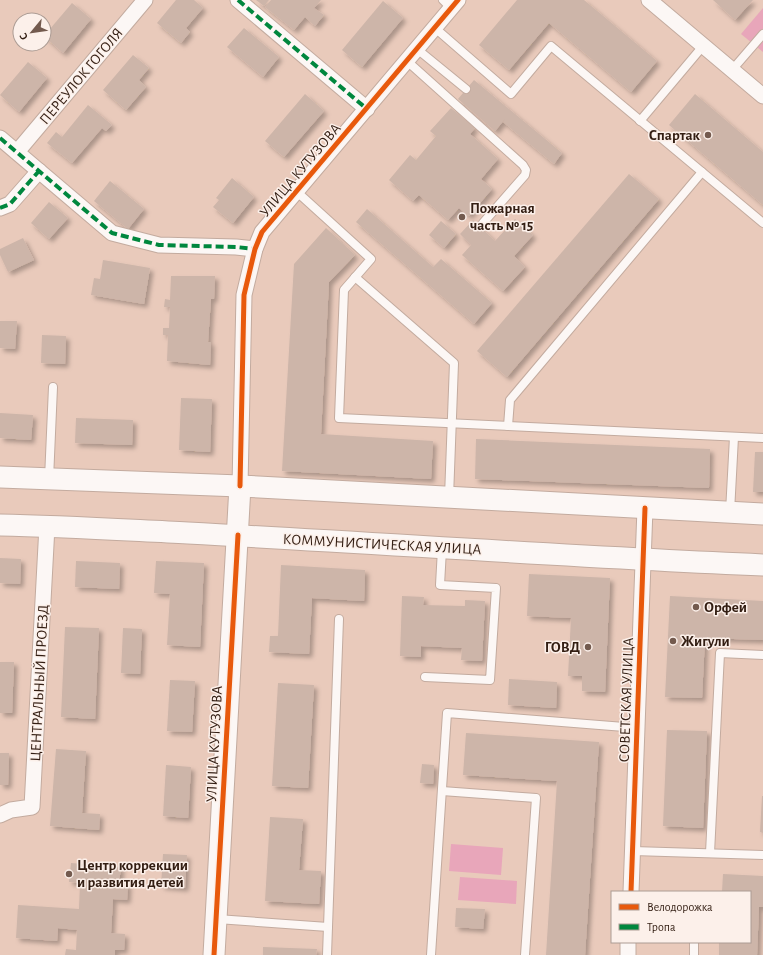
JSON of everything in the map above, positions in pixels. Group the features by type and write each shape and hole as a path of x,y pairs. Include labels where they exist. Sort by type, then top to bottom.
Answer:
{"main road":[{"path":"0,477 240,486 763,514"},
{"name":"УЛИЦА КУТУЗОВА","path":"214,955 240,486"},
{"name":"КОММУНИСТИЧЕСКАЯ УЛИЦА","path":"0,524 238,535 642,560 763,565"}],"street":[{"name":"ПЕРЕУЛОК ГОГОЛЯ","path":"17,152 145,0"},
{"path":"238,0 367,109"},
{"path":"649,0 763,96"},
{"name":"УЛИЦА КУТУЗОВА","path":"240,486 244,295 255,250 262,232 435,28 451,3"},
{"path":"0,138 112,233 159,245 236,247 255,250"},
{"path":"0,208 10,204 39,171"},
{"name":"СОВЕТСКАЯ УЛИЦА","path":"631,891 645,508"},
{"name":"ЦЕНТРАЛЬНЫЙ ПРОЕЗД","path":"0,815 11,810 32,807 47,526"},
{"path":"628,943 628,955"}],"lane":[{"path":"435,28 511,94 551,46 763,224"},
{"path":"732,70 763,34"},
{"path":"640,121 703,46"},
{"path":"417,49 466,89"},
{"path":"407,61 523,165 526,170 525,175 483,224"},
{"path":"508,426 510,400 702,172"},
{"path":"296,191 371,259 344,290 339,418 763,438"},
{"path":"355,277 454,363 449,498"},
{"path":"49,479 53,387"},
{"path":"730,512 734,437"},
{"path":"425,677 490,680 496,588 440,584 442,547"},
{"path":"327,955 339,619"},
{"path":"710,853 720,653 763,655"},
{"path":"430,955 447,713 637,728"},
{"path":"442,791 536,798 525,955"},
{"path":"633,851 763,855"},
{"path":"216,919 328,926"},
{"path":"694,943 694,955"}],"shaded area":[{"path":"763,8 763,52 741,34"},
{"path":"451,844 503,848 501,875 449,871"},
{"path":"460,877 517,881 516,904 458,900"}],"building":[{"path":"176,0 194,0 203,8 186,28 190,32 181,43 157,23"},
{"path":"256,0 269,0 264,6"},
{"path":"271,0 321,0 314,8 324,15 315,26 305,17 294,30 265,7"},
{"path":"517,0 584,0 657,61 631,92 549,23 509,70 479,45"},
{"path":"713,0 753,0 735,20"},
{"path":"383,1 403,18 362,67 342,50"},
{"path":"72,3 91,19 63,53 52,43 52,27"},
{"path":"244,28 279,57 263,77 227,47"},
{"path":"133,55 149,68 139,80 146,87 126,110 103,90"},
{"path":"28,62 47,78 19,112 0,95"},
{"path":"474,80 562,153 554,164 503,122 505,119 495,131 458,99"},
{"path":"305,94 324,111 284,157 265,141"},
{"path":"695,94 763,152 763,205 669,125"},
{"path":"88,105 112,125 106,131 102,128 72,163 47,143 56,132 62,137"},
{"path":"451,108 475,128 470,134 498,159 481,179 492,189 469,216 459,208 448,220 419,195 413,201 389,180 410,155 416,160 436,136 430,131"},
{"path":"629,174 659,199 507,377 477,351"},
{"path":"232,178 254,197 233,223 213,207 219,200 216,198"},
{"path":"110,181 144,209 128,229 94,201"},
{"path":"49,202 68,218 49,239 31,223"},
{"path":"367,209 433,267 441,259 492,303 474,324 356,222"},
{"path":"515,219 533,235 514,256 525,267 503,291 462,255 471,245 460,234 473,220 495,241"},
{"path":"441,221 456,234 444,248 429,235"},
{"path":"326,228 355,255 329,282 321,434 433,441 431,479 282,471 294,264"},
{"path":"23,238 34,260 8,272 0,255 0,249"},
{"path":"103,260 150,268 144,304 91,295 94,278 100,279"},
{"path":"171,276 215,276 214,299 211,299 208,342 211,342 210,365 167,361 168,335 163,335 163,328 169,328 170,307 164,307 165,299 170,300"},
{"path":"0,321 17,321 15,349 0,348"},
{"path":"42,335 66,336 65,364 41,363"},
{"path":"181,398 212,399 210,452 179,450"},
{"path":"0,413 33,415 31,440 0,438"},
{"path":"76,418 133,420 132,445 75,443"},
{"path":"476,439 710,449 709,488 475,479"},
{"path":"755,452 763,452 763,492 753,492"},
{"path":"0,558 21,559 20,584 0,583"},
{"path":"76,561 120,563 119,589 75,587"},
{"path":"156,561 204,563 200,647 167,645 170,594 154,593"},
{"path":"281,565 365,570 364,601 312,598 309,654 269,652 270,636 278,636"},
{"name":"ГОВД","path":"529,574 610,578 605,692 582,691 582,676 568,676 571,618 527,616"},
{"path":"402,596 424,597 423,605 465,606 465,600 485,601 482,661 461,660 462,648 421,646 421,657 400,656"},
{"path":"670,596 763,601 763,640 705,638 702,698 665,697"},
{"path":"65,627 99,628 95,719 61,717"},
{"path":"123,628 142,629 140,674 121,673"},
{"path":"0,662 14,662 12,713 0,713"},
{"path":"509,679 557,682 556,708 508,705"},
{"path":"170,680 195,681 192,732 167,731"},
{"path":"278,683 314,685 308,788 272,786"},
{"path":"667,730 707,731 703,828 663,826"},
{"path":"466,733 599,742 585,955 546,955 557,781 463,775"},
{"path":"56,749 86,751 82,813 100,814 99,830 50,826"},
{"path":"0,753 9,753 8,785 0,785"},
{"path":"422,764 434,765 433,784 420,783"},
{"path":"166,765 191,767 188,818 163,816"},
{"path":"763,796 763,833 760,832"},
{"path":"270,817 303,819 299,870 321,871 319,904 265,901"},
{"path":"163,854 187,855 185,888 161,886"},
{"path":"71,863 121,867 119,883 128,884 127,900 113,899 111,933 125,934 124,950 115,950 115,955 65,955 66,949 76,950 77,930 58,928 57,941 16,938 18,905 79,909 80,883 69,882"},
{"path":"723,874 763,876 763,907 759,907 757,955 719,955 719,943 751,943 751,891 722,891"},
{"path":"456,908 485,909 483,929 455,927"},
{"path":"263,947 317,949 316,955 263,955"}],"marked path":[{"path":"238,0 367,109"},
{"path":"0,138 112,233 159,245 236,247 255,249"},
{"path":"0,208 10,204 39,171"}],"cycle path":[{"path":"240,486 244,295 255,249 262,232 458,0"},
{"path":"631,891 645,508"},
{"path":"214,955 238,535"}],"place":[{"name":"Спартак","path":"708,135"},
{"name":"Пожарная часть № 15","path":"462,217"},
{"name":"Орфей","path":"696,607"},
{"name":"Жигули","path":"673,641"},
{"name":"ГОВД","path":"588,647"},
{"name":"Центр коррекции и развития детей","path":"69,874"}]}
